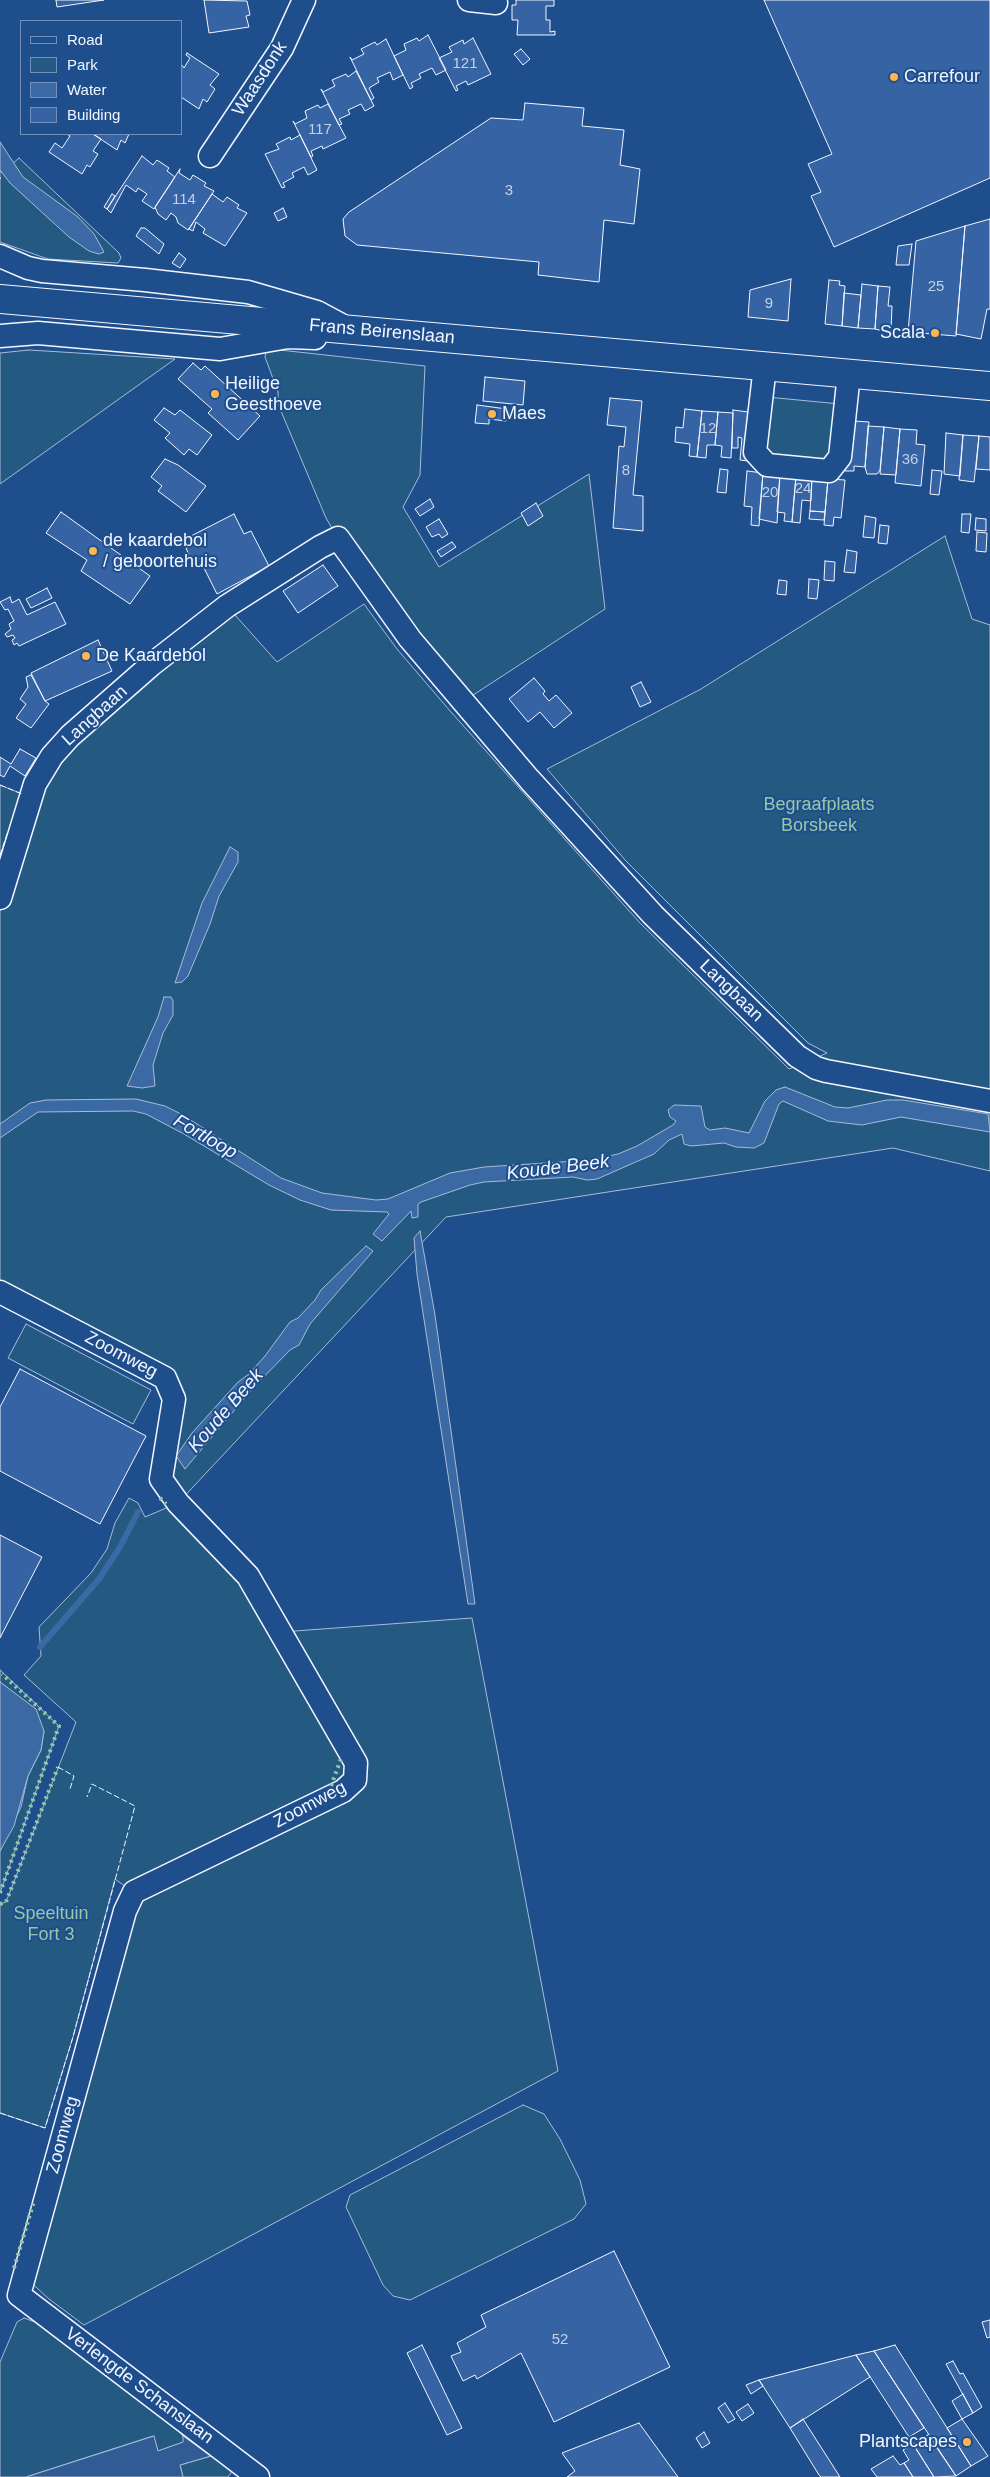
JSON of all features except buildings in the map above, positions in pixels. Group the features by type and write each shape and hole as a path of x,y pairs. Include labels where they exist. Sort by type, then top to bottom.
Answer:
{"main road":[{"name":"Frans Beirenslaan","path":"0,299 990,386"}],"street":[{"name":"Waasdonk","path":"210,156 282,48 304,0"},
{"path":"469,0 496,3"},
{"path":"0,256 28,268 42,271 248,292 317,312 348,329"},
{"path":"0,336 38,332 220,349 288,337 309,339 348,329"},
{"path":"765,366 755,452 767,465 829,472 840,458 849,374"},
{"name":"Langbaan","path":"0,898 35,784 52,756 70,736 151,665 227,606 320,547 338,538 410,639 529,779 653,915 807,1063 826,1071 990,1101"},
{"name":"Zoomweg","path":"0,1292 165,1378 174,1398 161,1479 178,1503 248,1576 356,1763 355,1780 343,1791 134,1892 124,1911 19,2295"},
{"name":"Verlengde Schanslaan","path":"19,2295 258,2477"}],"green space":[{"path":"19,158 119,253 121,258 118,263 48,259 0,242 0,170 2,173"},
{"path":"29,350 175,359 0,484 0,353"},
{"path":"280,350 425,366 420,475 403,507 439,567 589,474 605,609 464,701 338,538 326,518 278,404 278,392 265,357 266,352"},
{"path":"767,397 840,404 829,462 769,457 762,451"},
{"name":"Begraafplaats Borsbeek","path":"945,536 972,619 990,625 990,1171 893,1148 446,1217 178,1503 161,1479 165,1378 0,1292 0,785 30,797 35,784 227,606 277,662 364,604 397,649 451,712 640,923 789,1069 827,1053 808,1043 626,861 547,769 701,689"},
{"path":"26,1324 151,1390 133,1424 8,1358"},
{"name":"Speeltuin Fort 3","path":"129,1498 138,1503 145,1517 178,1503 281,1632 472,1618 558,2071 84,2325 49,2299 25,2277 133,1892 115,1879 73,2037 45,2128 0,2113 0,1904 6,1902 76,1722 24,1675 41,1656 39,1627 91,1573 107,1549 115,1523"},
{"path":"0,1670 59,1726 0,1893 0,1851 21,1807 28,1776 41,1750 44,1731 19,1697 0,1682"},
{"path":"523,2105 544,2114 560,2139 580,2180 586,2204 574,2219 410,2300 393,2296 383,2285 346,2207 350,2195"},
{"path":"24,2318 35,2322 175,2427 183,2436 184,2442 158,2451 153,2436 26,2477 0,2477 0,2362 17,2322"},
{"path":"211,2456 233,2470 228,2477 183,2477 180,2465"}],"shaded area":[{"path":"154,2436 158,2451 183,2442 183,2436 211,2456 180,2465 183,2477 26,2477"}],"water":[{"path":"0,142 23,177 78,217 94,234 104,252 99,254 89,251 69,237 10,183 0,170"},
{"path":"230,847 238,852 238,862 219,896 210,924 188,976 182,982 175,983 202,903"},
{"path":"164,997 171,997 173,1001 173,1015 163,1033 153,1065 155,1086 142,1088 127,1086 158,1017"},
{"name":"Fortloop","path":"785,1087 835,1107 848,1108 887,1100 903,1100 988,1114 990,1132 901,1117 862,1125 828,1121 783,1101 779,1104 764,1143 754,1148 736,1147 724,1143 691,1146 684,1144 682,1134 669,1140 654,1154 597,1179 587,1180 573,1177 484,1182 470,1185 421,1202 418,1204 418,1217 412,1218 411,1211 382,1241 373,1234 389,1214 387,1212 331,1210 300,1200 269,1185 184,1134 146,1114 133,1111 38,1112 0,1138 0,1124 30,1103 46,1100 136,1099 165,1106 183,1115 281,1178 322,1193 376,1200 388,1199 450,1173 484,1167 591,1160 618,1154 637,1146 673,1125 676,1121 670,1117 668,1110 674,1105 701,1106 705,1127 710,1130 725,1128 749,1133 765,1101 776,1090"},
{"path":"420,1231 435,1315 475,1604 468,1604 417,1274 414,1238"},
{"path":"366,1246 373,1251 310,1324 299,1345 290,1350 253,1388 185,1469 176,1456 192,1433 238,1382 249,1374 265,1356 290,1322 298,1318 315,1300 321,1290"},
{"path":"0,1682 36,1709 44,1731 41,1750 28,1776 14,1826 0,1851"}],"waterway":[{"name":"Koude Beek","path":"40,1647 99,1579 120,1547 138,1512"}],"hedge":[{"path":"160,1498 166,1504"},
{"path":"0,1893 59,1726 2,1674"},
{"path":"331,1786 342,1756"},
{"path":"0,1904 6,1902 58,1767"},
{"path":"14,2268 34,2201"}],"fence":[{"path":"0,785 22,794"},
{"path":"0,855 8,831"},
{"path":"58,1767 74,1776 70,1789"},
{"path":"0,2113 45,2128 73,2037 135,1806 92,1784 87,1797"}],"place":[{"name":"Carrefour","path":"894,77"},
{"name":"Scala","path":"935,333"},
{"name":"Heilige Geesthoeve","path":"215,394"},
{"name":"Maes","path":"492,414"},
{"name":"de kaardebol / geboortehuis","path":"93,551"},
{"name":"De Kaardebol","path":"86,656"},
{"name":"Plantscapes","path":"967,2442"}]}
